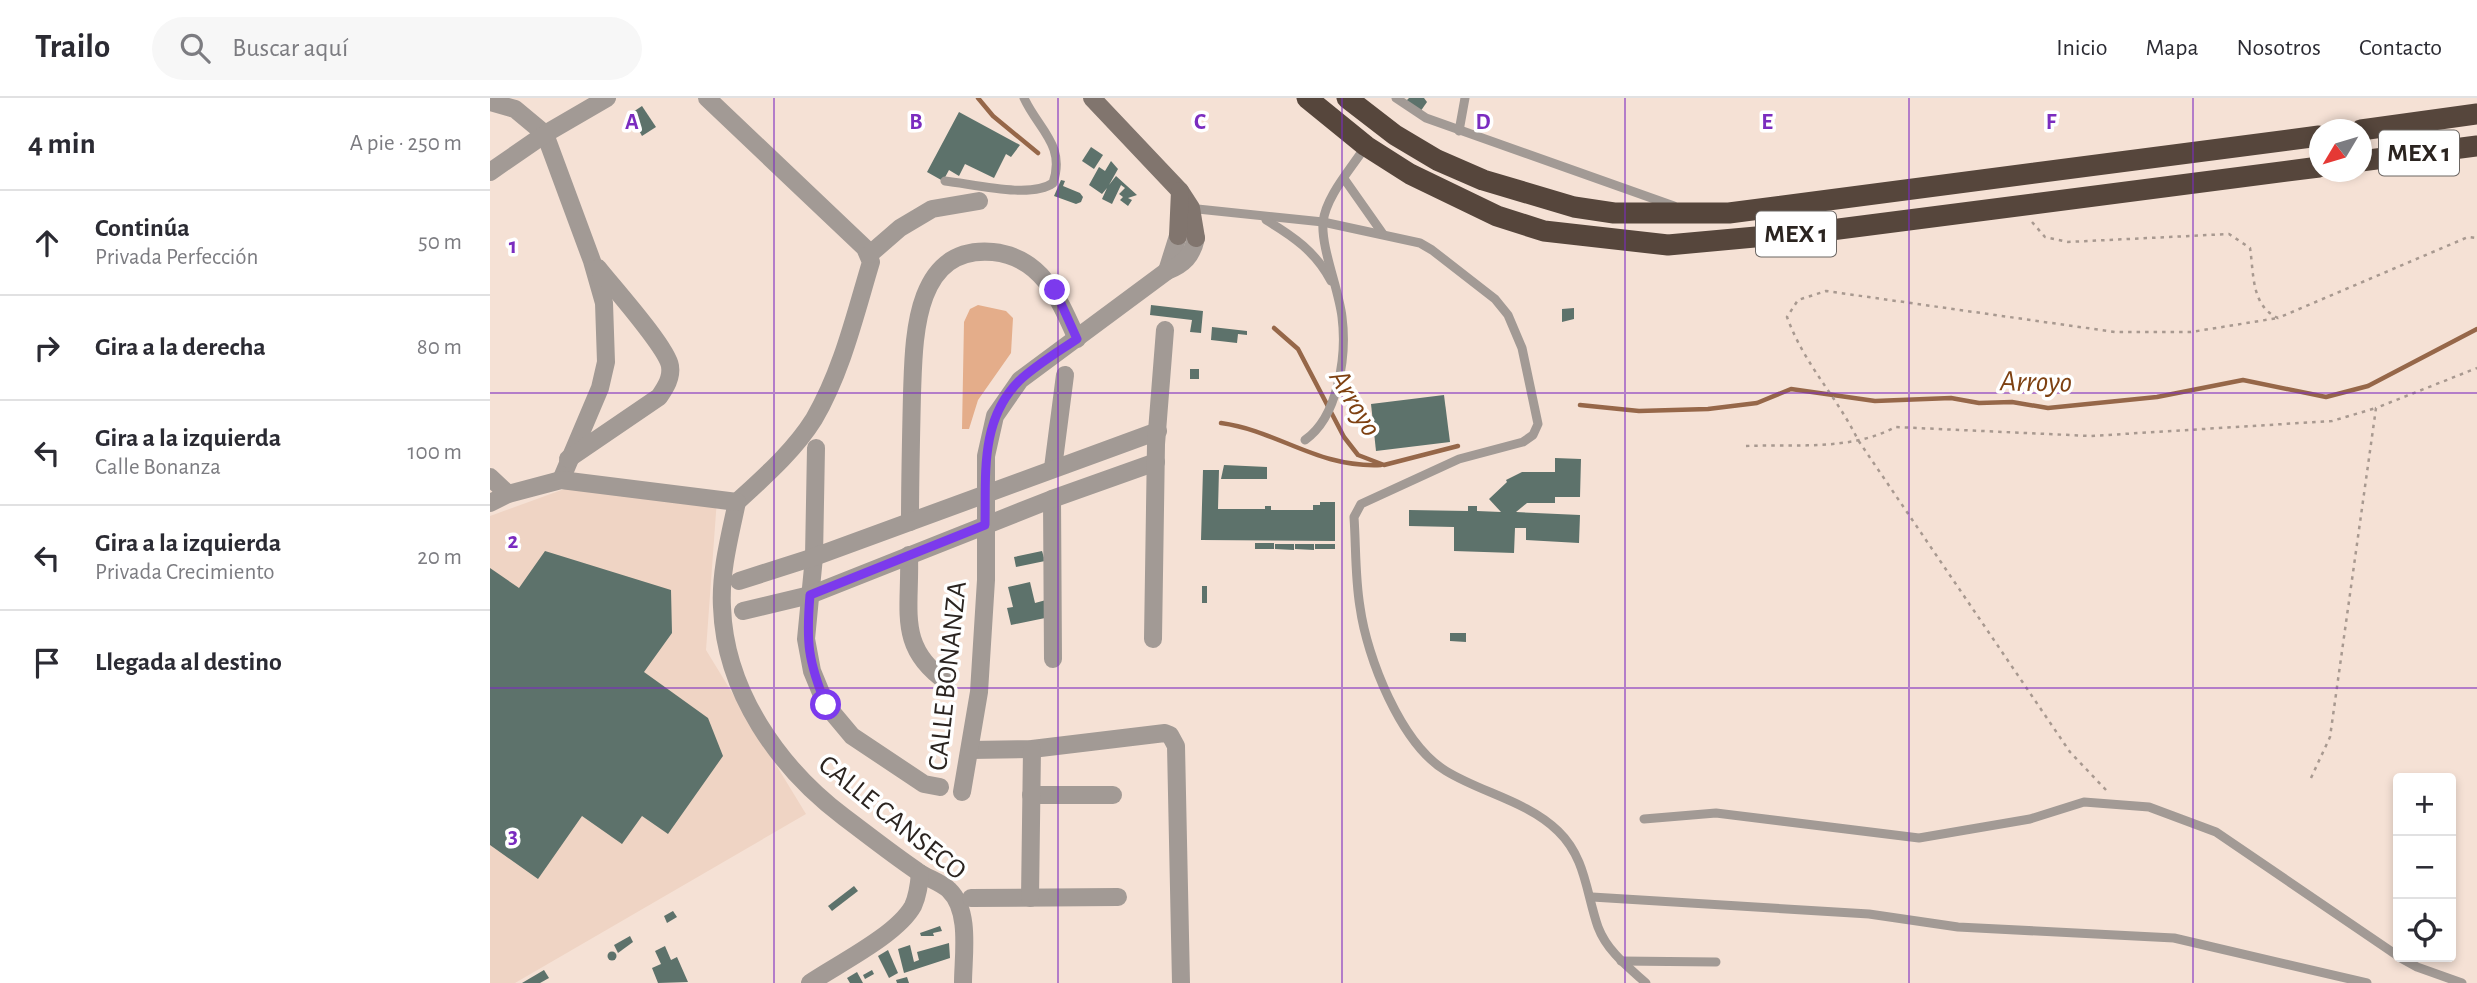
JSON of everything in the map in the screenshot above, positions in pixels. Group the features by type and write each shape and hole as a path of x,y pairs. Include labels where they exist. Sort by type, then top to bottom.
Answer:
{"highway":[{"name":"MEX 1","path":"1307,98 1366,146 1410,174 1497,216 1544,231 1630,243 1707,244 2309,168"},
{"name":"MEX 1","path":"1347,98 1395,135 1437,160 1483,180 1574,207 1614,213 1729,213 1939,188 2309,137"},
{"name":"MEX 1","path":"2372,128 2477,114"},
{"name":"MEX 1","path":"2372,160 2477,146"}],"street":[{"path":"490,172 545,134 607,98"},
{"path":"490,503 508,494 561,480 737,502 788,452 813,421 830,388 845,347 871,262 870,254 707,98"},
{"path":"1092,98 1184,202"},
{"path":"490,102 515,109 545,134 592,261 604,303 606,362 600,388 561,480"},
{"path":"870,254 900,228 932,209 979,201"},
{"name":"CALLE BONANZA","path":"962,792 970,750 982,648 989,436 1005,398 1020,380 1167,271 1187,237 1184,202"},
{"path":"909,522 914,334 930,283 962,254 982,251 1022,260 1043,276 1055,290 1077,339"},
{"path":"568,459 659,397 668,385 670,366 660,347 592,261"},
{"path":"1153,639 1156,462 1165,330"},
{"path":"1053,468 1065,374"},
{"path":"739,581 814,557 1053,468 1157,438"},
{"path":"816,448 814,557 806,639 812,671 826,705 852,736 924,784 940,788"},
{"path":"743,611 810,595 985,525 1052,506 1156,462"},
{"path":"490,477 508,494"},
{"name":"CALLE CANSECO","path":"737,502 728,543 722,607 731,659 748,705 774,748 808,788 920,873 950,891 964,927 963,983"},
{"path":"1052,506 1053,659"},
{"path":"909,555 909,625 914,648 927,668 947,682"},
{"path":"970,750 1032,749 1165,733 1170,736 1176,746 1181,983"},
{"path":"1030,898 1032,749"},
{"path":"1031,795 1113,795"},
{"path":"810,983 895,925 912,908 920,873"},
{"path":"971,898 1118,897"}],"lane":[{"path":"945,181 1028,190 1044,190 1054,183 1058,161 1055,148 1024,98"},
{"path":"1396,98 1426,118 1459,131 1695,214"},
{"path":"1459,131 1465,98"},
{"path":"1305,440 1332,409 1343,346 1342,316 1323,222 1332,198 1366,146"},
{"path":"1345,180 1382,234"},
{"path":"1184,202 1261,218 1323,222 1420,243 1495,299 1508,315 1522,348 1538,424 1534,435 1523,442 1458,459 1376,495 1356,509 1354,517 1360,608 1373,658 1400,719 1425,756 1446,771 1535,813 1559,832 1579,859 1592,897 1598,928 1621,961 1646,983"},
{"path":"1261,218 1291,235 1310,251 1324,267 1335,288"},
{"path":"1644,819 1716,813 1919,838 2018,821 2084,802 2149,807 2216,832 2393,952"},
{"path":"1592,897 1869,914 1958,928 2174,938 2367,983"},
{"path":"1621,961 1716,962"},
{"path":"2409,962 2462,983"}],"path":[{"path":"2024,203 2035,228 2045,237 2068,242 2229,234 2250,248 2259,302 2266,312 2278,318"},
{"path":"2118,803 2070,752 1858,440 1846,415 1816,376 1787,317 1798,300 1826,291 2115,332 2191,332 2278,318 2468,237 2477,238"},
{"path":"1746,446 1858,440 1877,437 1895,427 2091,436 2332,421 2376,408 2477,368"},
{"path":"2311,778 2330,737 2376,408"}],"shaded area":[{"path":"978,305 1006,311 1013,318 1011,353 978,400 969,429 962,429 964,322 970,309"},
{"path":"567,488 717,499 706,650 806,814 515,983 490,983 490,516"}],"building":[{"path":"1409,98 1424,98 1427,102 1420,112 1404,103"},
{"path":"642,106 656,127 642,136 630,114"},
{"path":"959,112 1020,145 1011,157 1006,154 994,178 965,164 959,176 949,170 943,181 927,172"},
{"path":"1091,147 1103,155 1094,169 1082,161"},
{"path":"1111,161 1118,169 1109,185 1116,176 1137,195 1128,198 1132,200 1128,206 1120,200 1123,197 1119,194 1125,188 1121,185 1112,204 1102,199 1107,188 1102,194 1089,185 1099,167 1105,171"},
{"path":"1061,180 1065,181 1063,186 1080,193 1083,197 1081,202 1076,204 1054,196"},
{"path":"1151,305 1203,311 1201,333 1190,332 1192,320 1150,315"},
{"path":"1574,308 1574,319 1562,322 1562,309"},
{"path":"1212,327 1247,331 1247,335 1238,334 1237,343 1211,340"},
{"path":"1190,369 1199,369 1199,379 1190,379"},
{"path":"1444,395 1450,442 1376,451 1371,404"},
{"path":"1555,458 1581,459 1580,497 1555,497 1555,503 1527,503 1516,512 1580,515 1579,543 1526,540 1526,528 1515,528 1514,553 1454,551 1454,527 1409,526 1409,510 1468,511 1468,506 1477,506 1477,511 1501,512 1489,499 1506,480 1522,472 1555,472"},
{"path":"1224,465 1267,467 1267,479 1221,479"},
{"path":"1203,470 1219,470 1218,509 1265,509 1265,506 1271,506 1271,510 1313,510 1313,505 1320,505 1320,502 1335,502 1335,541 1201,540"},
{"path":"1255,543 1274,543 1274,549 1255,549"},
{"path":"1275,544 1294,544 1294,550 1275,549"},
{"path":"1295,544 1314,544 1314,550 1295,549"},
{"path":"1315,544 1335,544 1335,549 1315,549"},
{"path":"545,551 671,590 672,633 644,672 708,718 723,756 668,834 642,816 622,844 582,816 538,879 490,845 490,568 519,588"},
{"path":"1042,551 1045,561 1016,567 1014,557"},
{"path":"1030,582 1035,603 1046,600 1050,617 1011,625 1007,608 1013,607 1008,587"},
{"path":"1202,586 1207,586 1207,603 1202,603"},
{"path":"1450,633 1466,633 1466,642 1450,641"},
{"path":"854,886 858,891 832,911 828,906"},
{"path":"673,911 677,917 667,923 664,916"},
{"path":"940,926 942,931 933,933 934,936 921,936 920,933"},
{"path":"630,936 633,942 618,953 614,945"},
{"path":"949,943 950,958 904,973 898,949 910,945 914,962 919,960 917,952"},
{"path":"665,946 671,960 677,957 688,982 658,983 652,968 661,964 655,951"},
{"path":"888,950 898,973 889,978 878,956"},
{"path":"612,952 616,956 612,960 608,956"},
{"path":"544,970 549,978 540,983 522,983"},
{"path":"872,970 874,974 865,979 863,975"},
{"path":"857,972 863,983 850,983 847,978"},
{"path":"907,977 909,983 897,983 896,980"}],"waterway":[{"name":"Arroyo","path":"978,98 993,116 1038,153"},
{"name":"Arroyo","path":"1274,328 1298,349 1344,437 1358,455 1384,465 1458,446"},
{"name":"Arroyo","path":"1580,405 1639,411 1708,409 1757,403 1791,389 1875,401 1951,398 1979,403 2012,402 2048,408 2157,397 2243,380 2326,397 2368,386 2477,329"},
{"path":"1221,423 1261,433 1337,461 1381,465"}],"route":[{"path":"826,705 812,671 806,639 810,595 985,525 986,456 995,416 1020,380 1077,339 1055,290"}]}
